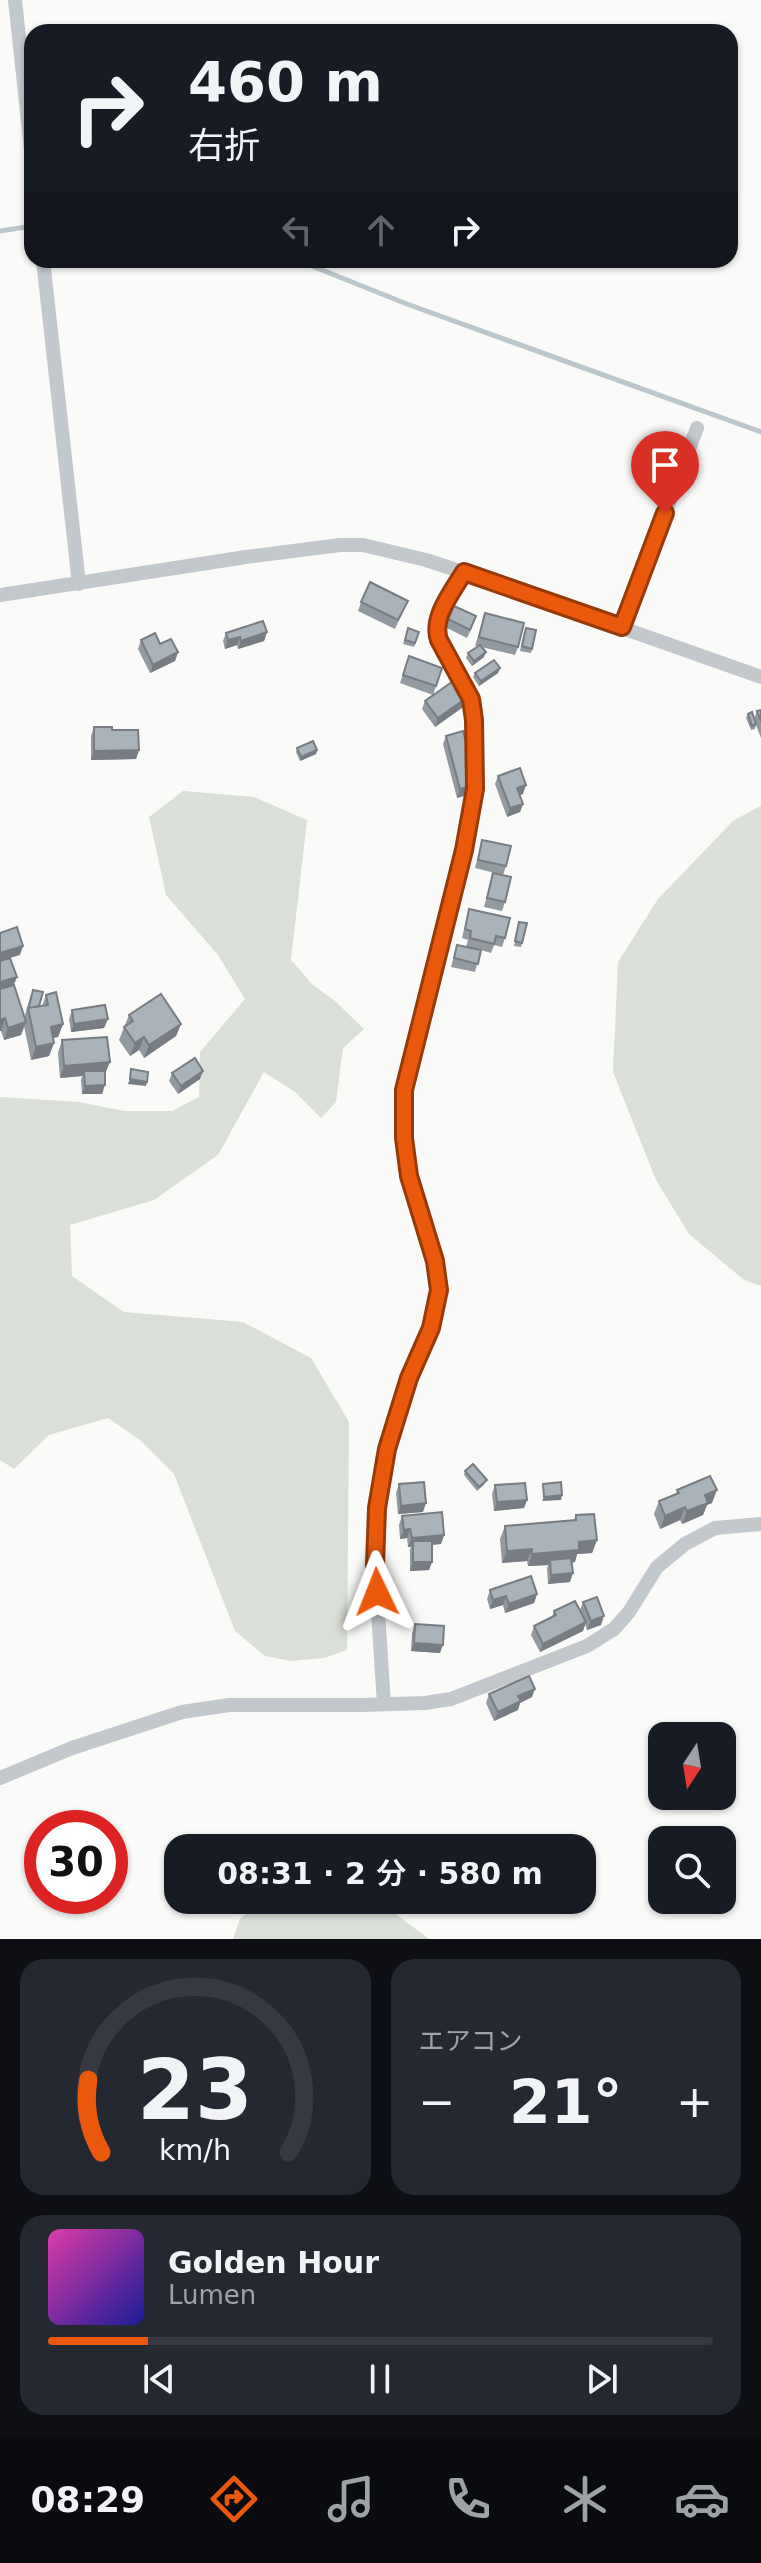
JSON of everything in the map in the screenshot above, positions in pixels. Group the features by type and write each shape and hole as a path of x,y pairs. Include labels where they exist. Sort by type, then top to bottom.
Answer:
{"street":[{"path":"15,0 24,84"},
{"path":"44,268 79,584"},
{"path":"622,627 697,428"},
{"path":"0,595 340,545 363,545 464,572 761,677"},
{"path":"384,1704 375,1565 377,1508 387,1449 409,1378 431,1328 439,1290 435,1261 409,1176 404,1138 404,1090 464,850 475,789 471,699 436,632 439,616 464,572"},
{"path":"0,1778 72,1748 182,1712 229,1705 425,1703 451,1699 587,1646 614,1629 629,1612 657,1567 685,1544 715,1528 761,1524"}],"shaded area":[{"path":"183,791 254,797 307,820 291,960 313,985 364,1029 343,1048 336,1102 321,1118 295,1092 264,1072 218,1155 154,1200 70,1225 72,1276 124,1312 243,1322 311,1358 349,1422 347,1650 324,1658 291,1661 265,1656 235,1631 174,1474 140,1440 108,1418 49,1435 14,1469 0,1460 0,1097 78,1102 124,1111 172,1111 199,1097 200,1052 245,999 218,955 166,895 149,817"},
{"path":"761,806 761,1286 744,1280 689,1234 656,1180 613,1072 618,962 658,899 734,820"},
{"path":"246,1914 396,1914 429,1939 233,1939 240,1919"}],"building":[{"path":"370,582 408,601 398,620 361,602"},
{"path":"454,606 476,616 470,630 448,619"},
{"path":"485,613 524,623 518,647 479,637"},
{"path":"263,621 267,632 241,641 240,637 228,640 226,633"},
{"path":"408,628 419,632 415,643 405,640"},
{"path":"526,628 536,630 532,649 522,646"},
{"path":"155,633 160,644 171,639 178,652 153,665 141,640"},
{"path":"480,645 486,652 474,661 468,653"},
{"path":"409,656 442,668 436,686 403,675"},
{"path":"494,660 500,668 481,681 475,673"},
{"path":"456,679 469,696 438,718 425,701"},
{"path":"752,712 756,724 752,726 748,714"},
{"path":"94,727 138,730 139,750 94,751"},
{"path":"463,731 473,768 469,769 473,785 460,789 446,736"},
{"path":"313,741 317,750 301,757 297,748"},
{"path":"520,768 526,785 517,788 523,804 510,808 498,776"},
{"path":"482,840 511,846 506,866 478,860"},
{"path":"493,873 511,877 505,902 487,898"},
{"path":"469,909 510,918 505,938 496,936 494,944 470,938 471,931 465,929"},
{"path":"519,922 527,923 522,943 515,941"},
{"path":"17,927 23,946 0,953 0,933"},
{"path":"457,945 481,950 478,964 454,958"},
{"path":"10,958 17,977 0,982 0,961"},
{"path":"14,985 26,1022 8,1028 5,1018 0,1020 0,989"},
{"path":"33,990 43,992 39,1006 32,1008 29,1007"},
{"path":"56,992 63,1024 51,1027 54,1043 36,1047 28,1008 48,1005 46,995"},
{"path":"161,994 181,1024 149,1045 144,1037 135,1043 124,1027 133,1021 129,1015"},
{"path":"105,1005 108,1019 74,1024 72,1010"},
{"path":"107,1037 110,1062 64,1066 62,1040"},
{"path":"195,1058 203,1071 181,1086 172,1073"},
{"path":"131,1069 148,1072 147,1082 130,1079"},
{"path":"84,1071 105,1071 105,1085 85,1086"},
{"path":"473,1464 487,1480 479,1487 465,1471"},
{"path":"710,1476 717,1490 705,1495 708,1503 687,1511 685,1507 665,1516 659,1501"},
{"path":"424,1482 426,1503 401,1506 399,1484"},
{"path":"561,1482 562,1495 544,1497 543,1484"},
{"path":"525,1483 527,1500 497,1502 495,1485"},
{"path":"442,1512 444,1535 412,1538 410,1529 404,1530 402,1516"},
{"path":"594,1514 597,1540 579,1542 579,1550 532,1554 532,1549 507,1551 505,1526 576,1520 576,1515"},
{"path":"413,1541 432,1541 432,1562 413,1562"},
{"path":"571,1558 573,1573 551,1575 550,1560"},
{"path":"531,1576 537,1594 509,1604 506,1596 493,1600 490,1590"},
{"path":"597,1597 604,1616 591,1621 583,1602"},
{"path":"575,1601 586,1622 543,1644 534,1626"},
{"path":"415,1624 444,1626 443,1645 414,1643"},
{"path":"529,1676 535,1689 518,1696 521,1701 498,1712 489,1694"}],"waterway":[{"path":"0,231 24,227"},
{"path":"317,268 407,304 761,432"}],"route":[{"path":"377,1592 377,1508 387,1449 409,1378 431,1328 439,1290 435,1261 409,1176 404,1138 404,1090 464,850 475,789 471,699 439,640 436,632 439,616 464,572 622,627 665,513"}]}
